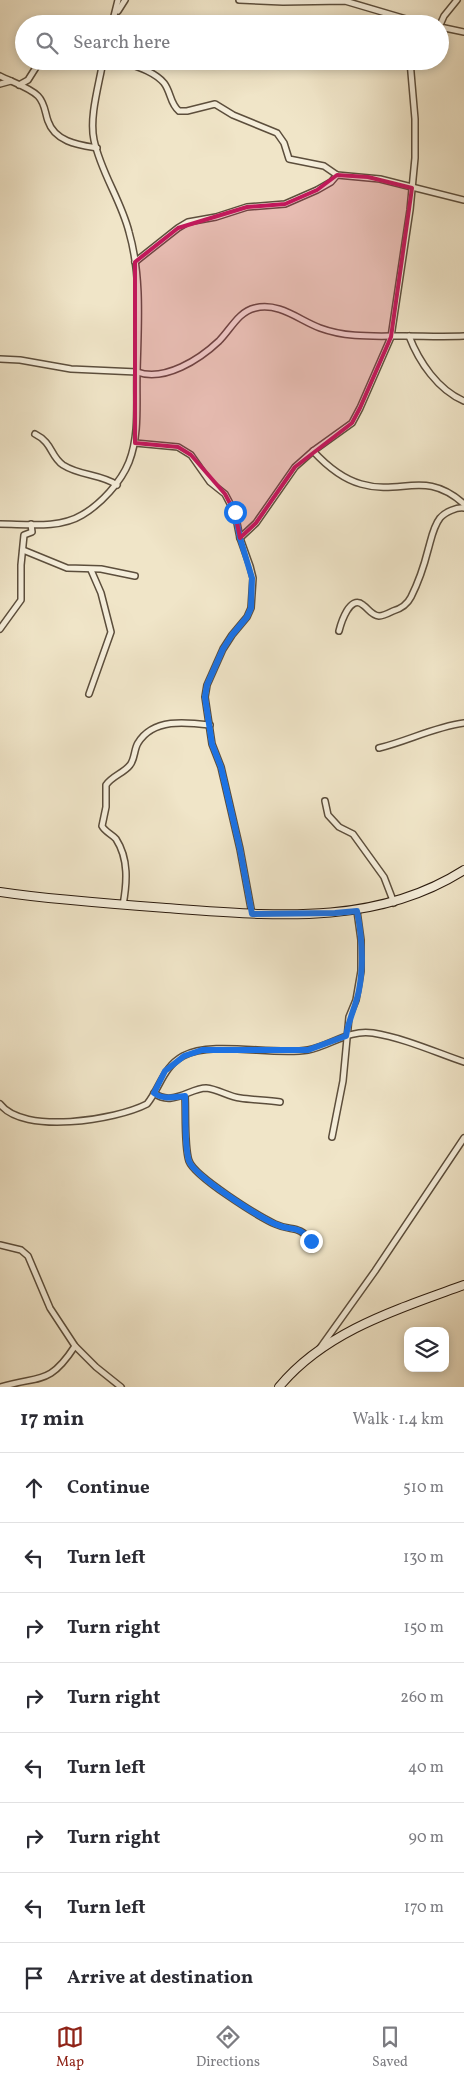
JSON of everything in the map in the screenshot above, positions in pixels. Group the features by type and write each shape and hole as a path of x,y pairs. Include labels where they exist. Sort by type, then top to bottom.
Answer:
{"main road":[{"path":"0,892 252,914 335,913 357,911 394,903 428,891 464,870"},
{"path":"279,1387 300,1364 320,1348 348,1332 464,1285"}],"street":[{"path":"116,13 118,0"},
{"path":"116,13 125,0"},
{"path":"239,0 345,2 388,15"},
{"path":"445,15 457,0"},
{"path":"449,28 464,32"},
{"path":"19,86 28,80 34,70"},
{"path":"0,524 58,523 82,515 117,485 129,461 134,444 139,335 135,262 124,217 102,166 94,139 95,107 101,70"},
{"path":"144,70 164,84 172,103 179,111 187,112 215,104 277,133 281,136 289,159 324,166 337,175 368,177 464,200"},
{"path":"240,538 256,523 295,467 313,451 352,423 391,337 415,158 415,119 411,70"},
{"path":"0,76 38,95 42,101 51,128 59,136 71,144 97,148"},
{"path":"0,84 11,81"},
{"path":"135,262 188,222 247,207 286,204 332,182 337,175"},
{"path":"0,359 20,360 71,368 152,374 193,361 219,341 241,315 250,310 266,306 283,311 307,323 338,333 356,336 464,336"},
{"path":"409,336 416,353 444,390 453,397 464,401"},
{"path":"35,434 48,442 62,464 94,478 109,479 117,485"},
{"path":"134,444 178,447 191,455 210,482 225,494 235,512 240,538 252,578 251,608 247,617 223,649 207,685 206,710 212,744 221,767 240,849 252,914"},
{"path":"313,451 347,478 359,484 374,486 435,486 452,493 464,506 453,509 441,516 431,538 424,564 411,598 406,605 380,616 374,614 362,603 358,603 350,607 342,616 339,631"},
{"path":"0,629 21,600 21,565 24,536 32,532 31,524"},
{"path":"23,550 67,568 101,569 134,576"},
{"path":"89,694 111,632 102,592 91,570"},
{"path":"123,904 127,882 124,862 116,839 102,826 106,807 106,785 131,765 139,741 152,730 161,725 173,723 210,725"},
{"path":"379,748 408,740 440,727 464,723"},
{"path":"325,801 328,815 339,826 353,834 384,877 394,903"},
{"path":"332,1137 343,1081 349,1017 359,990 362,962 357,911"},
{"path":"0,1104 6,1110 31,1120 91,1120 109,1117 146,1104 165,1071 184,1056 202,1050 308,1050 346,1036 372,1033 394,1038 464,1062"},
{"path":"154,1093 158,1097 166,1098 185,1096 206,1088 240,1098 280,1102"},
{"path":"185,1096 188,1152 192,1166 249,1209 276,1225 304,1232 311,1241"},
{"path":"320,1348 375,1271 464,1138"},
{"path":"0,1245 21,1250 28,1256 50,1308 75,1346 96,1367 121,1387"},
{"path":"1,1387 52,1374 75,1346"}],"highlighted area":[{"path":"337,175 368,177 412,188 391,337 360,408 352,423 295,467 256,523 240,538 235,513 225,494 191,455 178,447 135,443 135,262 178,228 247,207 285,204 317,190"}],"route":[{"path":"235,512 240,538 250,566 253,593 251,608 247,617 223,649 207,685 205,697 212,744 221,767 240,849 252,914 357,911 362,962 359,990 349,1017 346,1036 308,1050 202,1050 184,1056 172,1064 165,1071 154,1093 158,1097 166,1098 185,1096 188,1152 192,1166 205,1178 249,1209 276,1225 299,1229 311,1241"}]}
